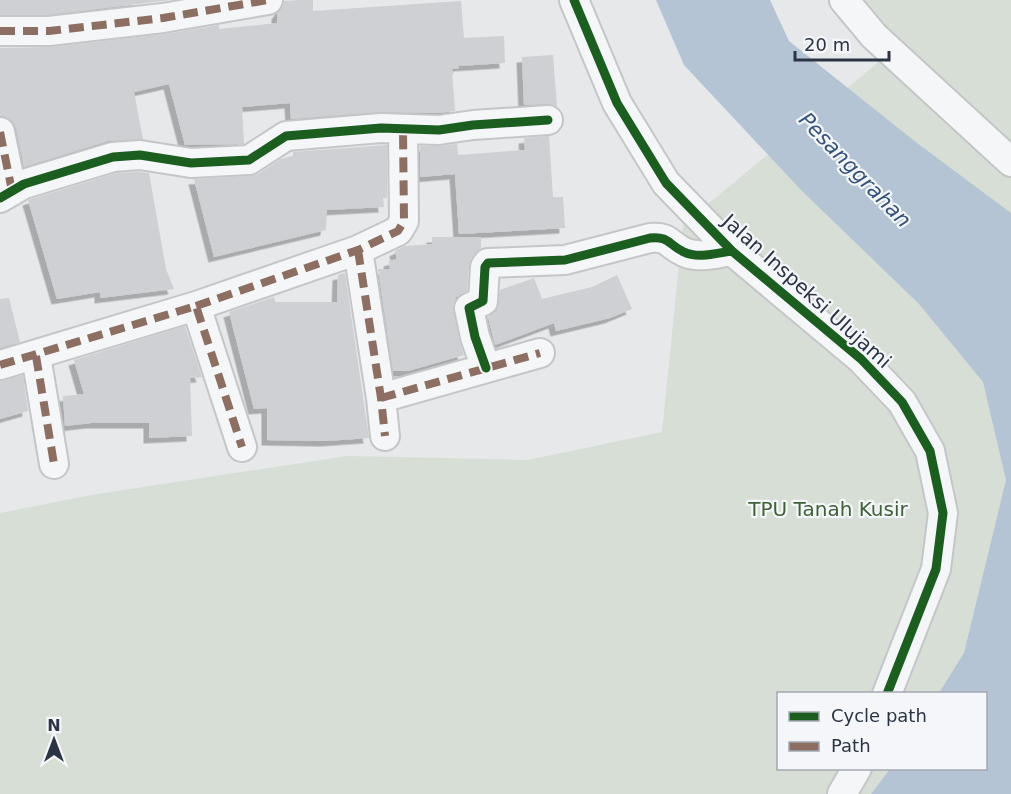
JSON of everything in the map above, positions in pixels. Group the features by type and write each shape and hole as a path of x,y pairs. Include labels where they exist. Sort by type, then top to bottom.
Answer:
{"street":[{"path":"0,31 49,31 163,18 200,5 237,6 268,0"},
{"name":"Jalan Inspeksi Ulujami","path":"574,0 617,104 666,183 732,251 861,359 902,402 930,451 943,513 936,569 887,692"},
{"path":"844,0 874,36 1011,162"},
{"path":"0,132 6,194 24,184 112,157 140,155 191,163 249,160 286,136 381,128 439,130 548,120"},
{"path":"0,365 196,306 358,250 398,231 404,221 403,129"},
{"path":"486,368 469,311 471,306 483,300 486,264 565,260 655,237 687,253 701,255 732,251"},
{"path":"358,250 385,436"},
{"path":"196,306 242,447"},
{"path":"381,398 540,353"},
{"path":"36,356 54,464"},
{"path":"842,794 856,770"}],"green space":[{"name":"TPU Tanah Kusir","path":"839,0 1011,0 1011,794 0,794 0,513 91,495 347,456 528,460 662,432 683,225 887,55"}],"water":[{"name":"Pesanggrahan","path":"656,0 770,0 789,41 917,143 1011,213 1011,794 871,794 889,770 987,770 987,692 940,692 964,653 1006,480 983,382 919,304 801,190 684,65"}],"building":[{"path":"0,0 170,0 48,15 0,15"},
{"path":"313,0 313,11 461,1 464,38 504,36 505,63 458,66 459,68 452,69 455,111 380,112 291,119 290,103 242,107 244,144 185,145 169,84 134,92 143,139 108,141 24,167 16,128 12,121 0,116 0,48 51,47 165,34 219,25 219,29 277,23 277,14 284,1"},
{"path":"553,55 557,106 524,105 522,57"},
{"path":"549,136 553,197 563,197 565,228 459,234 455,174 420,177 420,146 457,144 458,155 525,150 524,138"},
{"path":"387,145 387,198 383,198 384,207 327,210 326,230 214,257 194,179 258,174 281,159 293,156 293,152"},
{"path":"116,173 149,173 166,269 174,289 100,298 100,292 57,299 28,200"},
{"path":"432,237 481,237 481,248 472,257 469,265 467,291 456,297 453,305 464,355 408,371 393,371 378,269 390,269 389,261 397,259 395,251 404,246 432,244"},
{"path":"345,273 369,438 326,441 267,440 267,408 254,409 229,312 274,297 275,302 337,302 338,275"},
{"path":"617,275 632,309 610,318 556,331 554,323 495,345 488,317 497,310 500,290 534,278 542,299 592,287"},
{"path":"9,298 20,342 0,348 0,299"},
{"path":"185,326 202,377 190,378 192,436 149,438 149,423 91,423 65,426 63,396 84,394 74,360"},
{"path":"23,375 28,411 0,419 0,381"}],"marked path":[{"path":"0,31 49,31 163,18 268,0"},
{"path":"196,306 358,250 398,231 404,221 403,129"},
{"path":"0,132 12,191"},
{"path":"358,250 385,436"},
{"path":"0,365 196,306 242,447"},
{"path":"381,398 540,353"},
{"path":"36,356 54,464"}],"cycle path":[{"path":"574,0 617,103 666,183 732,251 861,359 902,402 930,451 943,513 936,569 888,692"},
{"path":"0,198 24,184 113,157 140,155 191,163 249,160 286,136 381,128 439,130 473,125 548,120"},
{"path":"486,368 475,337 469,308 483,301 485,267 488,263 565,260 650,238 662,238 684,252 695,255 732,251"}]}
